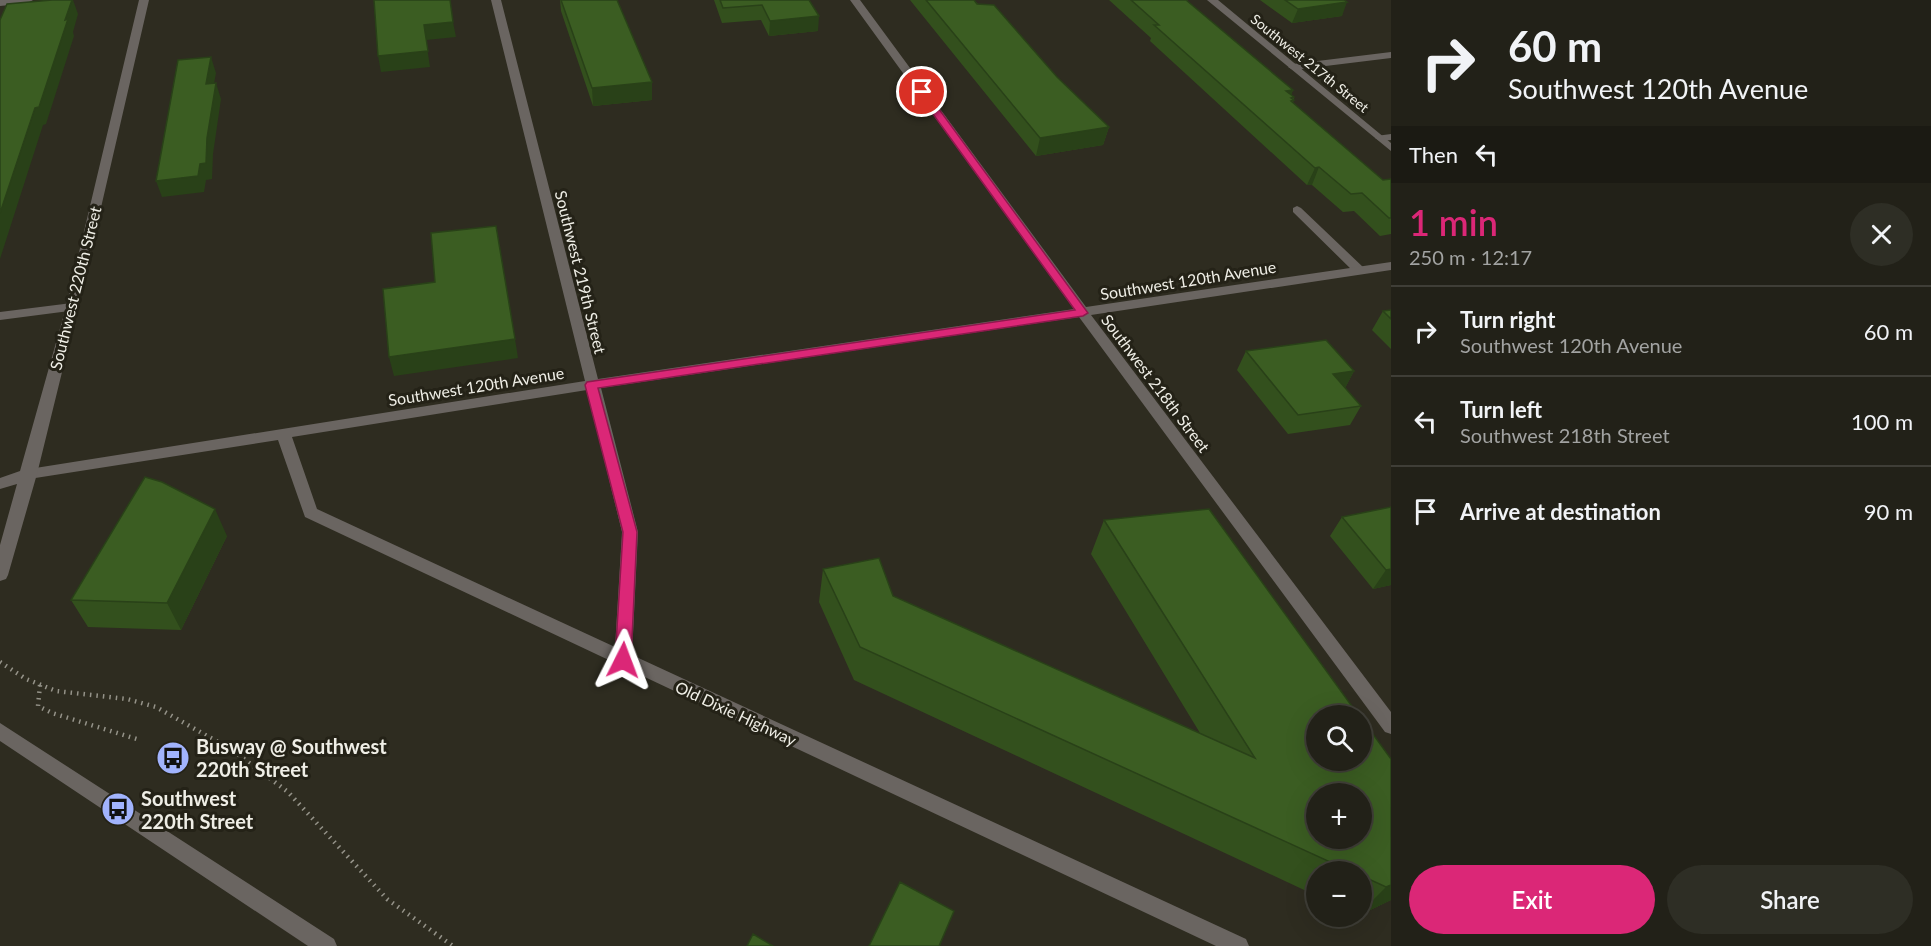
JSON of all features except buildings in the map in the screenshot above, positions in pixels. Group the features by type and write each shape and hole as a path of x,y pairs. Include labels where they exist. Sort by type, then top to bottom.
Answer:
{"street":[{"path":"0,3 28,0"},
{"name":"Southwest 220th Street","path":"0,575 29,474 72,307 144,0"},
{"name":"Southwest 219th Street","path":"496,0 591,385 630,532 623,660"},
{"name":"Southwest 218th Street","path":"855,0 1083,313 1391,726"},
{"name":"Southwest 217th Street","path":"1212,0 1293,67 1385,137 1391,148"},
{"path":"1293,67 1391,55"},
{"path":"1297,210 1360,271"},
{"name":"Southwest 120th Avenue","path":"29,474 591,385 1391,266"},
{"path":"0,316 72,307"},
{"name":"Old Dixie Highway","path":"283,433 310,513 1239,946"},
{"path":"0,484 29,474"},
{"path":"0,731 327,946"}],"path":[{"path":"0,662 40,685 56,691 123,696 169,713 269,776 299,803 353,865 394,906 453,946"},
{"path":"40,685 38,706 62,716 140,740"}],"place":[{"name":"Busway @ Southwest 220th Street","path":"173,758"},
{"name":"Southwest 220th Street","path":"118,809"}],"route":[{"path":"623,660 630,532 591,385 1083,313 922,92"}]}
